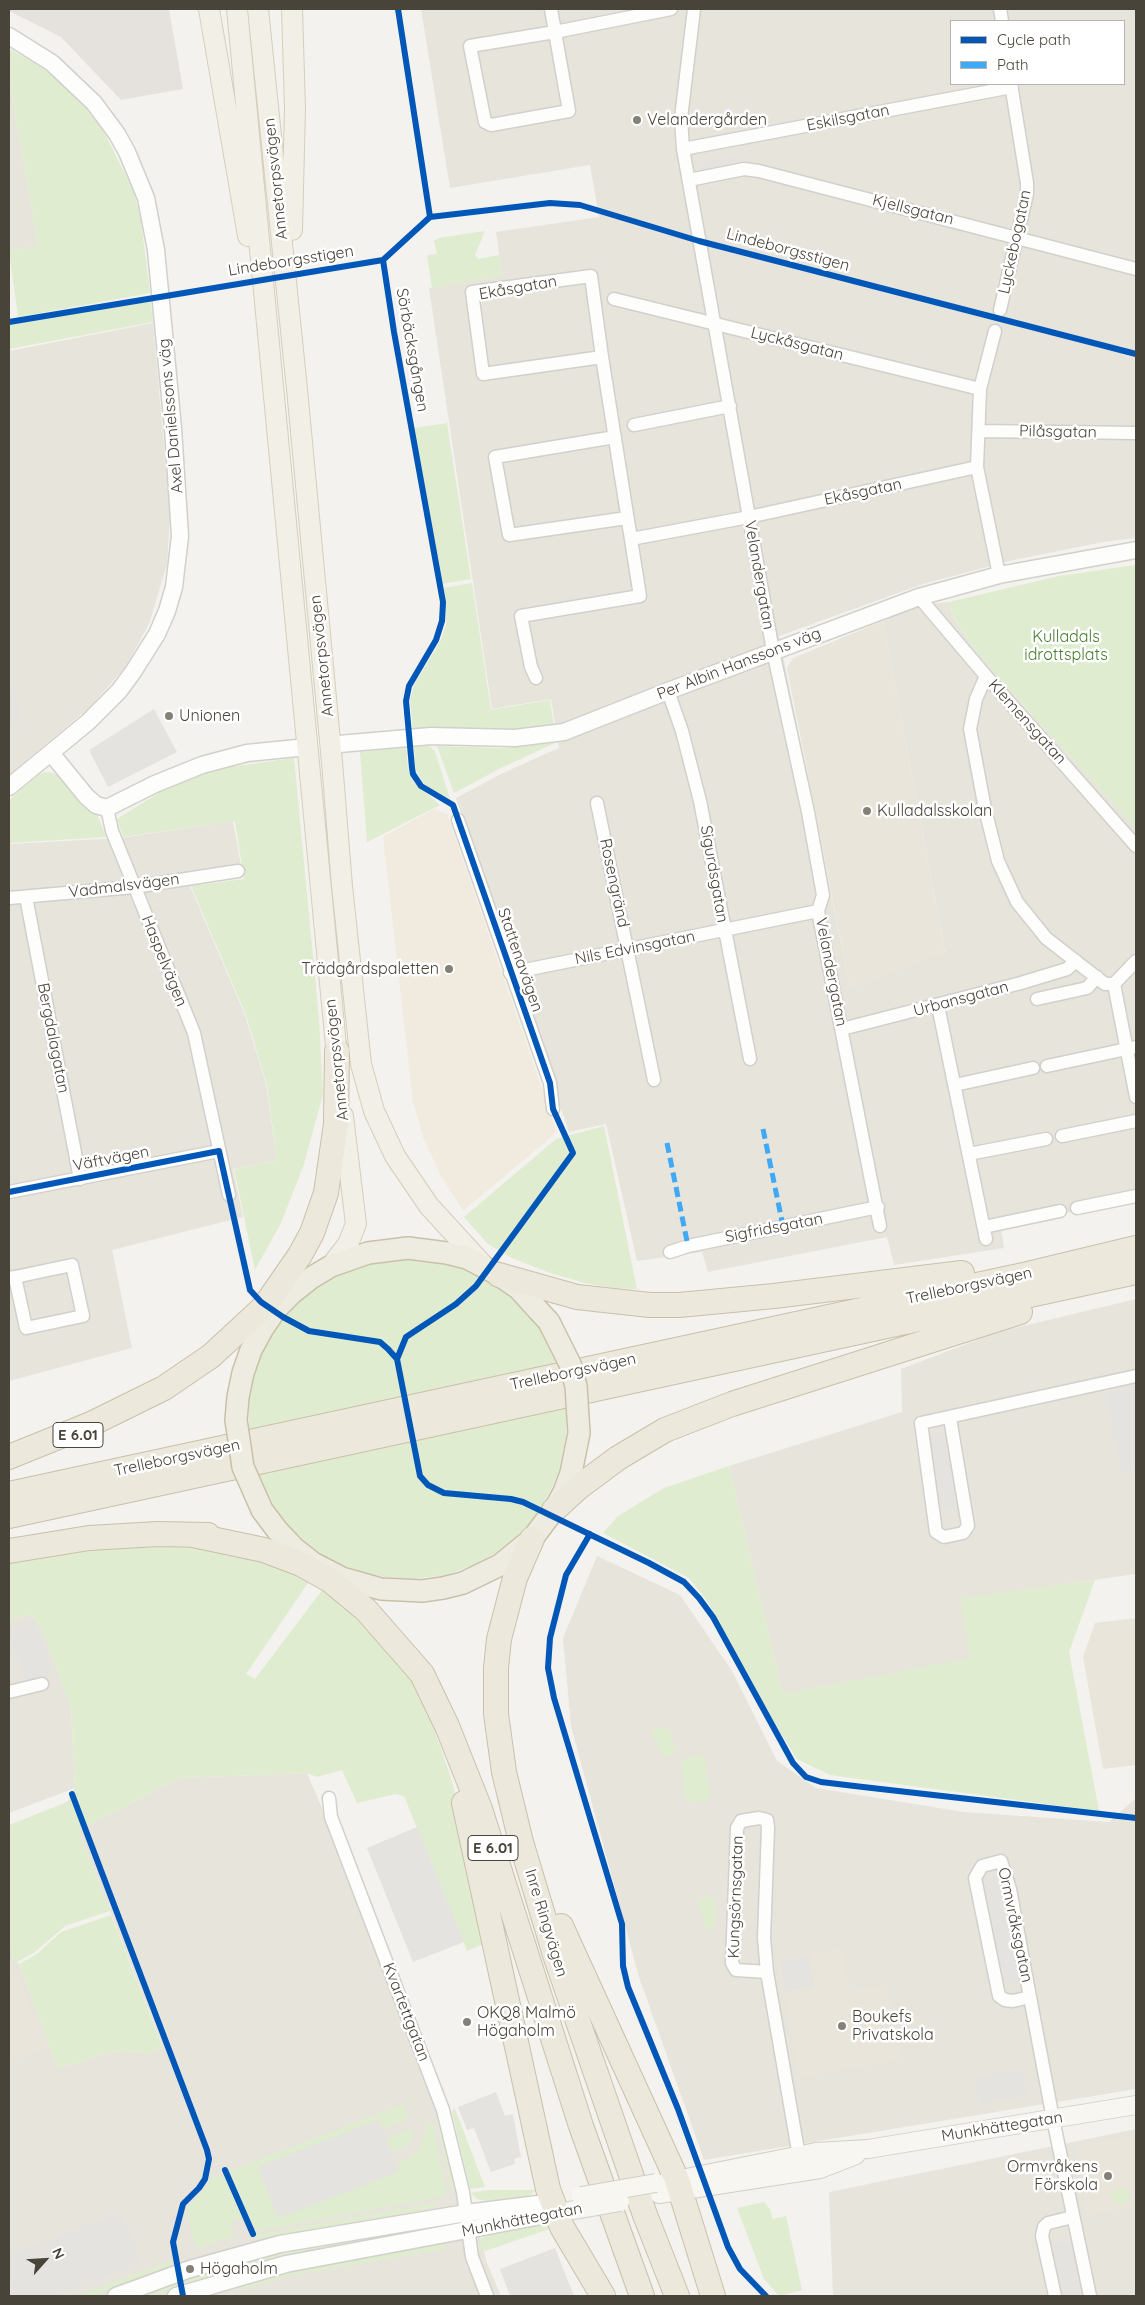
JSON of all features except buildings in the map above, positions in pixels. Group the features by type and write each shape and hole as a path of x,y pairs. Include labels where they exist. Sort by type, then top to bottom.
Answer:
{"highway":[{"path":"9,1457 94,1423 164,1388 212,1356 264,1307 300,1255 312,1233 326,1193 336,1124 337,1051"},
{"path":"313,1563 276,1530 262,1510 243,1467 236,1420 238,1397 248,1358 262,1328 292,1293 330,1266 368,1253 408,1248 447,1253 492,1270 577,1297 650,1306 754,1298 972,1272 1021,1268 1046,1269"},
{"name":"Trelleborgsvägen","path":"9,1494 1136,1248"},
{"path":"492,1270 535,1304 549,1322 570,1364 579,1410 579,1433 571,1473 543,1524"},
{"name":"Trelleborgsvägen","path":"9,1516 1136,1272"},
{"path":"342,1578 381,1590 422,1591 463,1583 500,1565 579,1487 618,1458 637,1445 687,1421 870,1358 1051,1302 1108,1279"},
{"name":"E 6.01","path":"9,1457 84,1434 145,1409 188,1385 262,1328"},
{"name":"Inre Ringvägen","path":"543,1524 515,1578 502,1621 496,1668 496,1714 504,1772 532,1880 598,2082 645,2215 677,2296"},
{"path":"9,1551 89,1538 158,1534 225,1536 261,1543 286,1551 342,1578 363,1594 403,1645 422,1674 456,1776 466,1813 548,2189 562,2227 603,2296"},
{"name":"E 6.01","path":"193,1535 264,1550 301,1564 331,1581 366,1610 422,1674"},
{"name":"Inre Ringvägen","path":"422,1674 447,1726 480,1809 581,2126 642,2296"},
{"path":"496,1691 501,1731 512,1784 554,1912 636,2088 668,2187 713,2296"}],"main road":[{"path":"208,9 249,244 280,452"},
{"name":"Annetorpsvägen","path":"237,9 337,1051 356,1224 348,1244 330,1266"},
{"name":"Annetorpsvägen","path":"258,9 297,389 342,886 361,1064 374,1111 395,1156 429,1206 492,1270"},
{"path":"292,9 295,108 292,215 297,389"},
{"name":"Munkhättegatan","path":"555,2207 800,2163 816,2152 868,2150 1136,2105"}],"street":[{"path":"551,9 555,32 568,111 491,125 485,122 470,46 555,32 671,9"},
{"name":"Velandergatan","path":"694,9 681,118 684,149 772,652 808,812 823,895 818,911 878,1207 880,1226"},
{"name":"Axel Danielssons väg","path":"9,36 52,63 82,90 117,134 138,174 152,222 156,250 180,536 174,587 167,612 157,634 119,691 88,722 9,787"},
{"name":"Eskilsgatan","path":"684,149 1012,85"},
{"name":"Lyckebogatan","path":"1000,310 1018,237 1027,183 1012,85"},
{"name":"Kjellsgatan","path":"689,180 744,169 759,171 1136,269"},
{"name":"Ekåsgatan","path":"536,678 531,667 521,616 640,596 591,276 472,292 483,374 602,357"},
{"name":"Lyckåsgatan","path":"614,299 980,389"},
{"path":"995,331 980,389 977,468 999,575"},
{"path":"634,425 730,406"},
{"name":"Pilåsgatan","path":"979,431 1136,433"},
{"path":"615,436 495,457 509,535 627,518"},
{"name":"Ekåsgatan","path":"631,539 749,517 977,468"},
{"name":"Per Albin Hanssons väg","path":"338,744 431,736 540,737 564,732 587,725 668,691 919,597 999,575 1136,550"},
{"name":"Klemensgatan","path":"919,597 1136,846"},
{"path":"986,676 976,699 970,729 985,809 998,861 1016,902 1046,938 1105,984 1114,984 1130,974 1136,961"},
{"name":"Sigurdsgatan","path":"668,691 682,731 700,801 750,1059"},
{"path":"51,753 86,796 96,805 107,808 155,784 202,765 247,753 297,748"},
{"name":"Rosengränd","path":"597,803 654,1080"},
{"name":"Haspelvägen","path":"107,808 112,831 194,1033 229,1195"},
{"name":"Stattenavägen","path":"458,820 550,1083 553,1110"},
{"name":"Vadmalsvägen","path":"9,898 134,887 238,871"},
{"name":"Bergdalagatan","path":"26,897 80,1179"},
{"name":"Nils Edvinsgatan","path":"510,973 818,911"},
{"name":"Urbansgatan","path":"842,1029 938,1006 1067,969 1076,961"},
{"path":"1037,999 1087,988 1097,977"},
{"path":"1114,984 1132,1048 1136,1097"},
{"path":"938,1006 985,1233 1060,1212"},
{"path":"1047,1066 1132,1048"},
{"path":"955,1085 1033,1068"},
{"path":"1062,1136 1136,1121"},
{"path":"969,1154 1046,1139"},
{"name":"Väftvägen","path":"9,1192 219,1151"},
{"path":"1077,1208 1136,1196"},
{"name":"Sigfridsgatan","path":"670,1252 688,1246 878,1207"},
{"path":"72,1265 83,1316 26,1328 12,1277 72,1265"},
{"path":"950,1418 968,1526 963,1533 944,1537 936,1532 921,1423 1136,1376"},
{"path":"9,1692 42,1684"},
{"name":"Kvartettgatan","path":"328,1798 331,1817 443,2110 466,2213 472,2257 487,2296"},
{"name":"Kungsörnsgatan","path":"767,1972 736,1970 732,1963 737,1828 741,1821 759,1818 767,1820 768,1828 764,1938 767,1972 800,2163"},
{"name":"Ormvråksgatan","path":"1030,1997 1013,2001 1005,2000 999,1996 975,1878 982,1866 1001,1860 1010,1889 1053,2119 1090,2296"},
{"name":"Munkhättegatan","path":"116,2296 190,2269 280,2244 466,2213 555,2207"},
{"name":"Munkhättegatan","path":"176,2296 286,2264 468,2231 555,2207"},
{"path":"1055,2296 1042,2236 1044,2227 1048,2222 1073,2217"}],"shaded area":[{"path":"9,9 169,9 183,89 121,100 61,37 9,11"},
{"path":"421,9 1136,9 1136,538 1103,542 1014,560 923,584 779,636 850,988 945,952 883,621 919,605 949,602 953,617 974,648 1029,712 1136,828 1136,968 1130,974 1136,973 1136,1199 1001,1226 1004,1248 894,1265 887,1237 708,1272 702,1252 637,1261 606,1124 569,1132 456,798 503,773 559,748 551,699 492,709 429,288 502,276 496,232 599,217 590,165 450,188"},
{"path":"9,77 38,246 9,251"},
{"path":"737,156 739,166 701,174 699,163"},
{"path":"153,323 170,512 167,564 149,624 126,666 91,706 9,775 9,351"},
{"name":"Kulladalsskolan","path":"883,621 945,953 850,988 787,668 793,658"},
{"path":"14,687 21,724 9,726 9,688"},
{"path":"154,709 177,752 108,787 89,750"},
{"name":"Trädgårdspaletten","path":"434,809 447,814 557,1132 463,1211 441,1176 424,1140 413,1102 383,837"},
{"path":"233,821 243,877 190,886 245,1015 266,1084 277,1160 233,1169 243,1217 112,1250 132,1348 9,1381 9,844 121,838"},
{"path":"1136,1299 1136,1574 962,1599 972,1659 783,1694 729,1466 902,1412 901,1369 998,1332"},
{"path":"1136,1386 1136,1469 1121,1472 1106,1394"},
{"path":"945,1432 959,1506 941,1510 928,1435"},
{"path":"597,1556 680,1595 732,1671 777,1761 816,1788 964,1812 1109,1822 1136,1798 1136,2089 704,2160 639,1977 571,1726 563,1638"},
{"path":"31,1615 41,1627 71,1707 75,1788 9,1813 9,1619"},
{"path":"1136,1618 1136,1765 1103,1769 1083,1657 1095,1623"},
{"path":"33,1619 54,1670 27,1681 9,1634 9,1628"},
{"path":"307,1773 445,2093 487,2263 501,2296 9,2296 9,1948 15,1963 18,1962 19,1964 58,2069 110,2052 150,2053 163,2047 79,1831 178,1778"},
{"path":"417,1827 464,1942 413,1962 367,1848"},
{"path":"1000,1875 1021,1981 1003,1985 982,1879"},
{"name":"Boukefs Privatskola","path":"842,1948 850,1991 887,1985 900,2060 799,2078 778,1959"},
{"path":"809,1955 814,1987 785,1992 780,1960"},
{"path":"17,1971 47,2048 9,2063 9,1974"},
{"path":"1022,2069 1027,2096 980,2104 975,2077"},
{"path":"496,2092 505,2116 513,2114 521,2157 514,2159 515,2164 491,2172 474,2128 467,2130 458,2107"},
{"path":"378,2120 398,2172 278,2218 258,2167"},
{"path":"1136,2129 1136,2296 833,2296 829,2192"},
{"name":"Ormvråkens Förskola","path":"1136,2135 1136,2207 1087,2215 1076,2145"},
{"path":"121,2212 141,2263 56,2296 15,2296 9,2280 9,2256"},
{"path":"1072,2240 1084,2296 1063,2296 1052,2244"},
{"path":"555,2248 574,2296 510,2296 500,2269"}],"green space":[{"path":"9,49 42,67 86,109 104,132 134,192 141,221 150,293 18,317 9,251 38,246 9,77"},
{"path":"485,231 475,255 478,259 499,255 502,276 432,288 427,255 437,254 434,241 438,238"},
{"path":"150,298 153,322 9,349 9,322"},
{"path":"447,423 471,579 442,584 414,428"},
{"name":"Kulladals idrottsplats","path":"1136,565 1136,828 1029,712 974,648 953,616 949,602 1059,576"},
{"path":"472,583 491,710 550,700 554,725 529,731 413,730 410,701 414,685 441,640 446,624 444,588"},
{"path":"555,743 499,769 454,793 437,746 501,748"},
{"path":"429,746 435,751 450,799 429,788 422,781 415,768 414,747"},
{"path":"406,747 408,769 414,783 440,805 367,842 360,752"},
{"path":"294,758 319,1019 323,1094 304,1164 281,1223 255,1270 234,1169 277,1160 267,1085 246,1015 191,886 244,879 235,821 123,837 117,819 160,792 200,775 230,767"},
{"path":"46,772 54,773 64,780 84,805 97,814 106,837 9,843 9,800 40,774"},
{"path":"604,1126 637,1289 614,1288 585,1283 550,1273 512,1258 488,1244 464,1217 556,1139"},
{"path":"410,1257 447,1263 469,1271 500,1288 533,1315 556,1363 249,1430 249,1399 252,1373 262,1348 276,1325 291,1307 330,1275 369,1262"},
{"path":"566,1406 566,1436 560,1467 552,1488 534,1519 507,1546 477,1564 445,1575 414,1579 384,1577 355,1570 327,1558 287,1527 271,1501 258,1474"},
{"path":"729,1466 783,1694 970,1658 960,1598 1095,1580 1069,1652 1099,1811 830,1775 797,1759 760,1699 708,1602 689,1578 603,1533 618,1516 664,1488"},
{"path":"158,1544 198,1545 267,1557 312,1577 246,1674 255,1679 326,1585 362,1612 411,1679 433,1726 451,1778 463,1822 488,1942 467,1951 404,1796 395,1794 357,1803 342,1770 317,1777 307,1773 178,1778 79,1831 110,1911 65,1926 35,1952 15,1963 9,1948 9,1825 67,1802 75,1788 71,1707 41,1627 31,1615 9,1619 9,1561 76,1550"},
{"path":"657,1727 670,1731 674,1737 671,1742 677,1747 670,1756 665,1757 658,1748 657,1740 653,1739 651,1733"},
{"path":"704,1755 711,1799 687,1803 680,1760"},
{"path":"708,1896 716,1900 717,1916 714,1922 717,1926 713,1929 704,1927 698,1901"},
{"path":"111,1915 163,2048 150,2053 110,2052 58,2069 19,1964 37,1954 61,1932"},
{"path":"419,2098 419,2100 403,2106 408,2119 383,2128 380,2120 260,2166 280,2217 400,2171 397,2163 408,2159 419,2150 427,2125 432,2122 447,2192 445,2196 258,2231 253,2228 231,2178 232,2170"},
{"path":"454,2109 485,2187 470,2189 452,2112"},
{"path":"436,2120 440,2121 456,2191 452,2191"},
{"path":"412,2128 413,2138 409,2144 393,2152 387,2138"},
{"path":"213,2175 226,2178 243,2215 242,2219 230,2223 234,2236 194,2249 196,2245 191,2234 190,2218 188,2214 183,2216 179,2228 181,2219 187,2208 203,2191"},
{"path":"1121,2187 1127,2190 1130,2196 1127,2202 1121,2205 1115,2202 1112,2196 1115,2190"},
{"path":"489,2190 537,2190 528,2196 486,2201 477,2199 471,2193"},
{"path":"437,2202 438,2206 427,2209 257,2239 256,2235"},
{"path":"764,2202 770,2209 773,2219 786,2216 802,2290 779,2296 764,2279 737,2208"},
{"path":"442,2221 444,2229 287,2257 188,2284 185,2277 257,2255"},
{"path":"547,2222 558,2226 485,2251 484,2249 478,2251 480,2239 493,2232"},
{"path":"445,2243 446,2249 291,2276 241,2290 239,2283 311,2267"},
{"path":"170,2261 172,2265 93,2296 78,2296"},
{"path":"175,2280 177,2288 154,2296 132,2296"}],"marked path":[{"path":"763,1129 783,1226"},
{"path":"667,1143 688,1246"}],"cycle path":[{"path":"398,9 430,217"},
{"name":"Lindeborgsstigen","path":"430,217 550,203 580,205 699,241 1136,354"},
{"name":"Sörbäcksgången","path":"397,1359 406,1337 456,1304 476,1286 573,1153 553,1109 550,1083 453,805 421,786 413,774 412,768 406,701 409,686 436,640 442,621 443,602 394,332 383,260 430,217"},
{"name":"Lindeborgsstigen","path":"9,322 383,260"},
{"path":"9,1192 219,1151 250,1290 261,1302 309,1331 380,1342 388,1349 397,1359 420,1476 428,1485 444,1493 511,1499 523,1502 684,1582 713,1617 793,1763 806,1777 821,1782 1136,1818"},
{"path":"590,1534 566,1575 550,1638 548,1668 554,1698 622,1924 623,1966 628,1987 678,2109 728,2247 740,2269 766,2296"},
{"path":"72,1794 209,2159 205,2179 183,2204 173,2242 183,2296"},
{"path":"225,2170 253,2234"}],"place":[{"name":"Velandergården","path":"637,120"},
{"name":"Unionen","path":"169,716"},
{"name":"Kulladalsskolan","path":"867,811"},
{"name":"Trädgårdspaletten","path":"449,969"},
{"name":"OKQ8 Malmö Högaholm","path":"467,2022"},
{"name":"Boukefs Privatskola","path":"842,2026"},
{"name":"Ormvråkens Förskola","path":"1108,2176"},
{"name":"Högaholm","path":"190,2269"}]}
